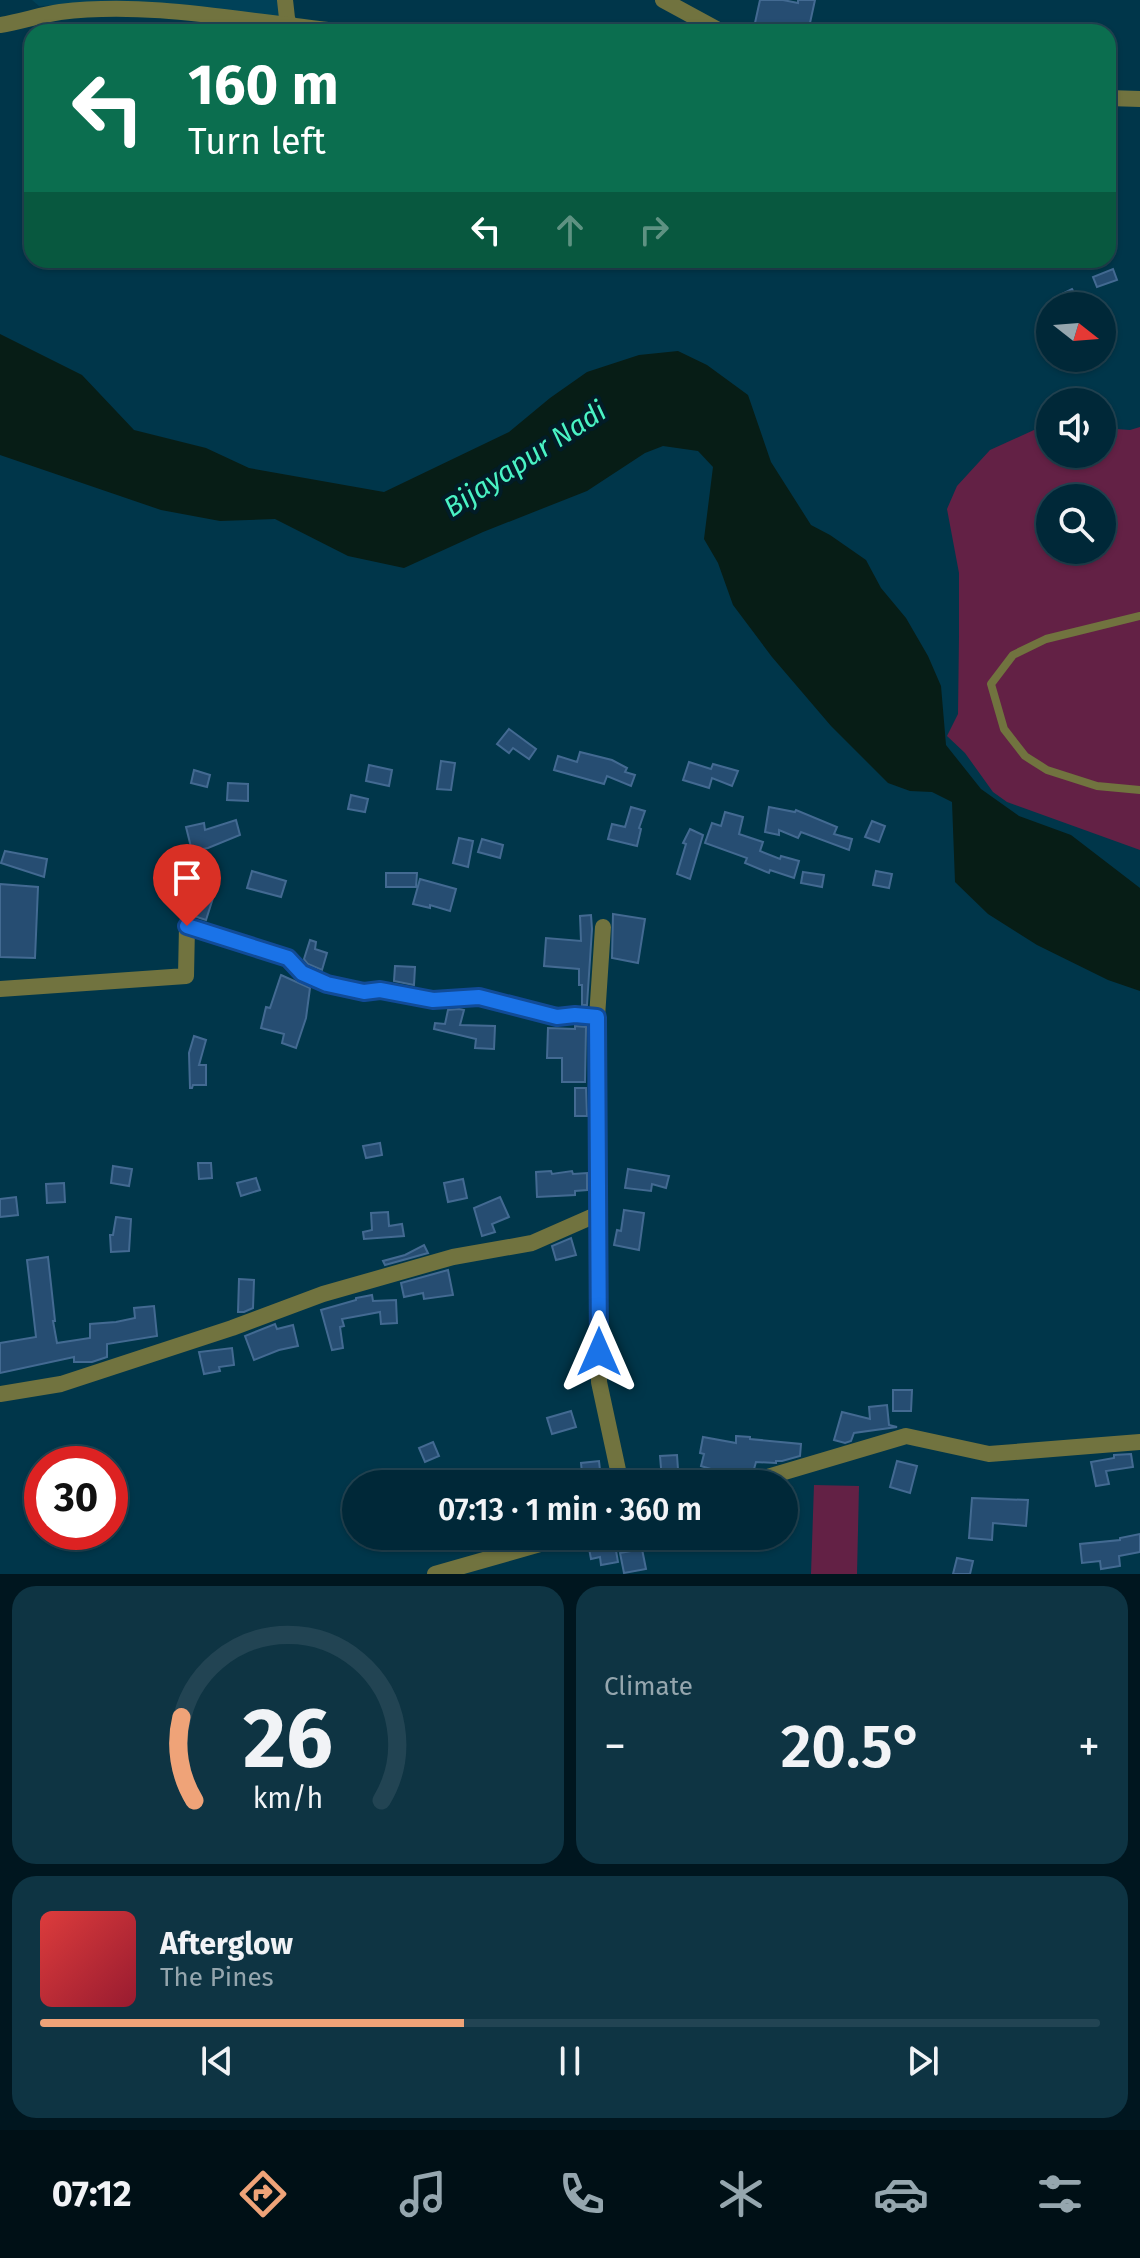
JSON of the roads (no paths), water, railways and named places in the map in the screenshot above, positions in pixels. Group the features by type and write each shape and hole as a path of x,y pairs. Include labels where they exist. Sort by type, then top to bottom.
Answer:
{"street":[{"path":"285,0 289,24"},
{"path":"663,0 707,24"},
{"path":"0,25 60,12 114,10 163,11 266,24"},
{"path":"1116,98 1140,99"},
{"path":"0,989 186,976 187,926 288,958 302,973 327,984 433,1000 479,997 557,1017 597,1017"},
{"path":"603,927 597,1017 599,1382 618,1470"},
{"path":"0,1394 61,1384 232,1328 323,1294 453,1257 532,1243 598,1214"},
{"path":"791,1470 906,1436 989,1454 1140,1442"},
{"path":"435,1574 519,1550"}],"lane":[{"path":"1140,616 1046,639 1013,655 991,684 1004,729 1025,756 1047,770 1097,786 1140,790"}],"water":[{"name":"Bijayapur Nadi","path":"0,334 82,375 134,430 206,448 249,468 384,492 509,432 587,372 639,355 678,351 707,365 748,395 771,462 811,525 866,560 881,588 906,618 941,686 946,745 981,789 1019,816 1071,835 1140,888 1140,991 1108,980 1037,945 988,914 955,882 952,802 932,792 910,791 888,783 831,726 772,657 733,605 718,563 704,539 713,467 698,451 663,446 645,453 587,491 483,532 404,568 348,556 275,519 220,521 161,510 0,455"}]}
